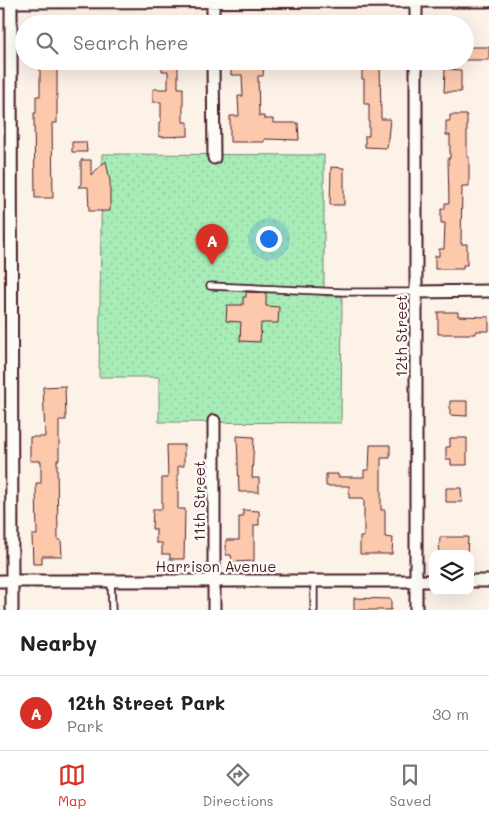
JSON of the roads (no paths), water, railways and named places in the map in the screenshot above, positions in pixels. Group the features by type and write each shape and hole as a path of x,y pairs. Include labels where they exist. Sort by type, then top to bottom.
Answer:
{"street":[{"path":"12,610 6,581 7,1 489,1"},
{"path":"213,1 213,15"},
{"path":"416,1 416,15"},
{"path":"213,70 214,158"},
{"name":"12th Street","path":"416,70 416,610"},
{"path":"416,292 489,291"},
{"name":"11th Street","path":"214,421 214,610"},
{"path":"474,580 489,580"},
{"name":"Harrison Avenue","path":"6,581 429,581"}],"lane":[{"path":"210,286 342,292 416,292"},
{"path":"111,581 112,610"},
{"path":"314,581 314,610"}],"place":[{"name":"12th Street Park","path":"212,265"}]}
